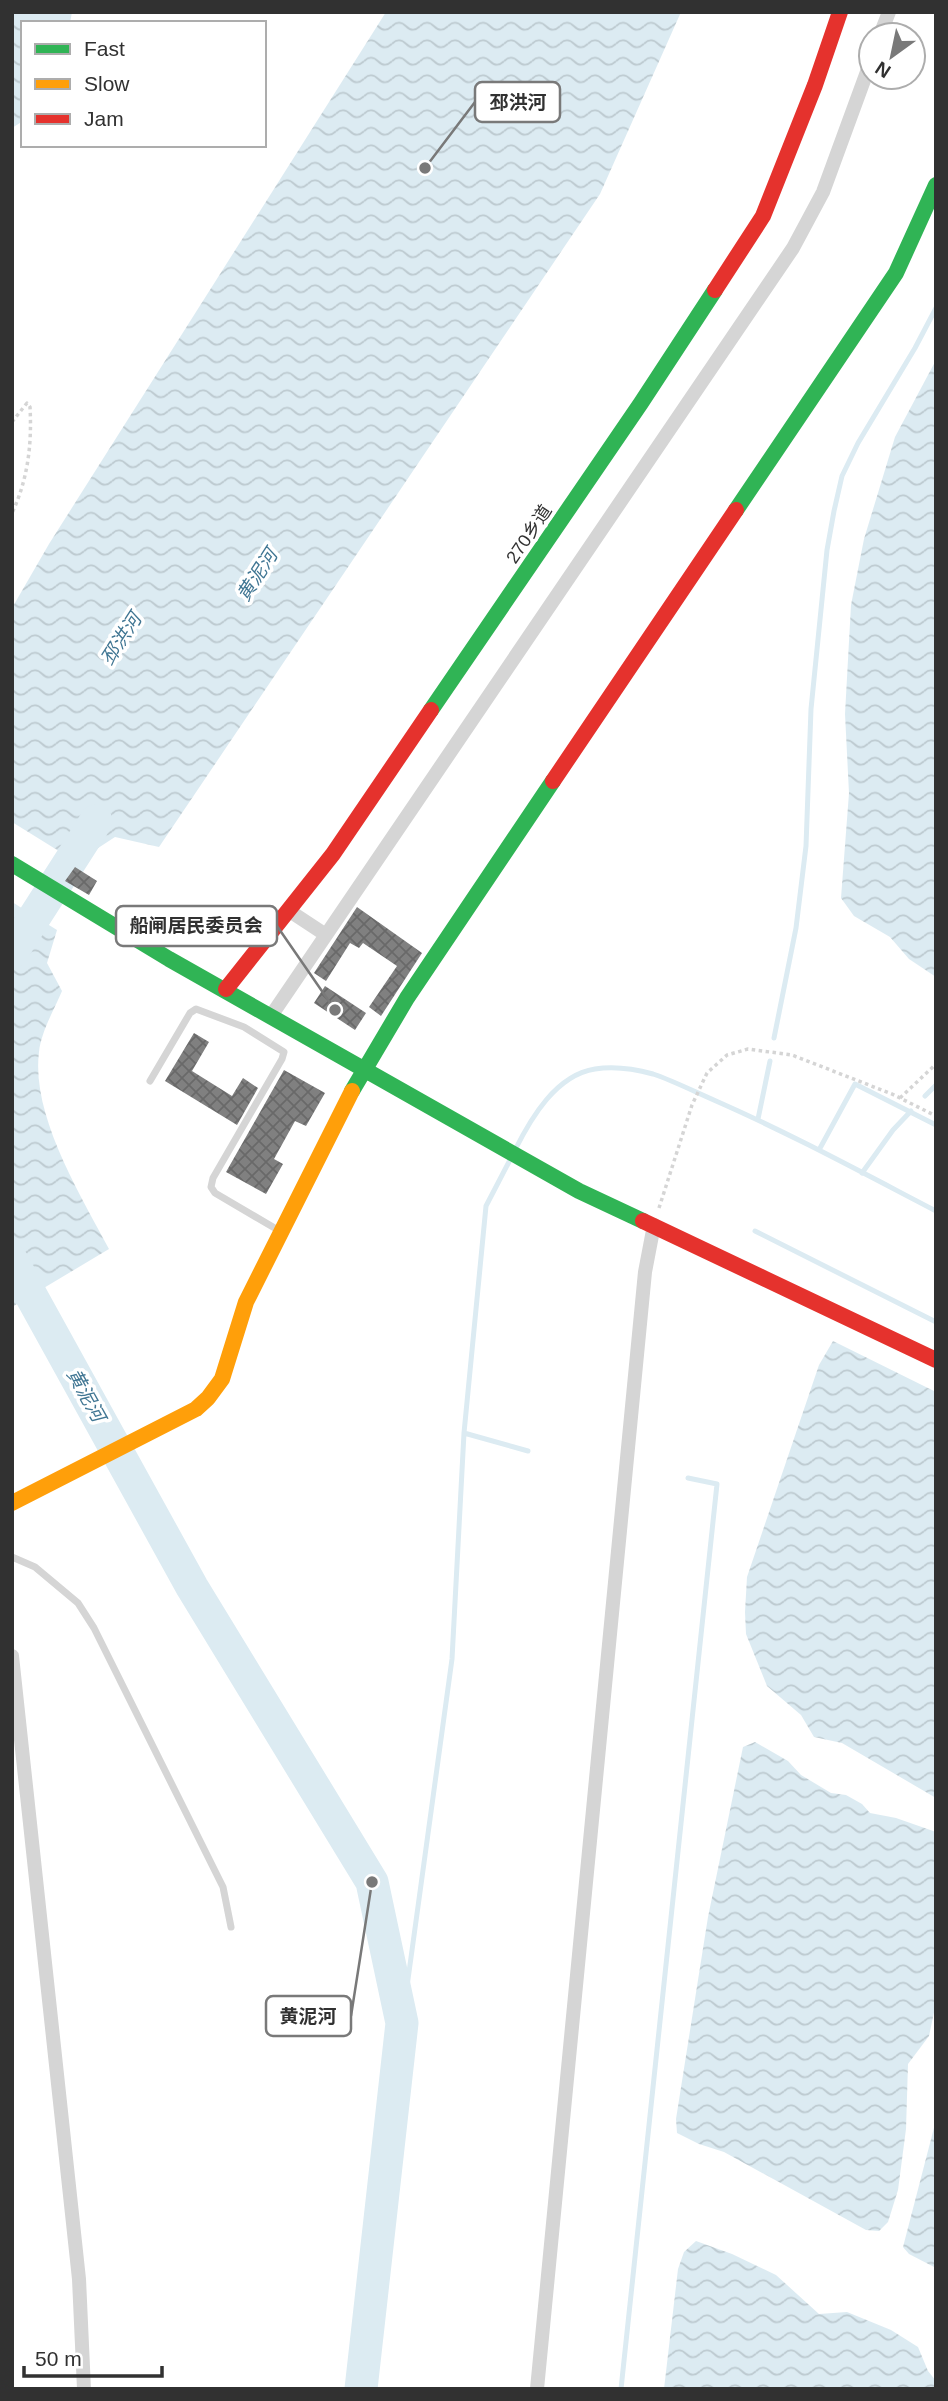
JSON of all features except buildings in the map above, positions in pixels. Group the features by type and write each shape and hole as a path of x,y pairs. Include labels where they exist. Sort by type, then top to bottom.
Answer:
{"street":[{"name":"270乡道","path":"226,989 333,854 641,403 763,216 815,85 840,12"},
{"path":"271,1016 793,248 822,192 860,91"},
{"path":"12,1503 196,1409 222,1379 246,1302 363,1070 407,998 895,273 936,185"},
{"path":"12,864 169,959 579,1191 936,1360"},
{"path":"288,910 326,935"},
{"path":"537,2389 645,1272 654,1225"},
{"path":"12,1656 79,2280 84,2389"}],"lane":[{"path":"150,1081 190,1013 196,1009 244,1027 282,1051 282,1059 213,1178 211,1187 215,1193 282,1232"},
{"path":"12,1557 34,1567 78,1603 94,1628 223,1887 231,1927"}],"path":[{"path":"12,422 27,403 30,407 31,425 26,477 12,513"},
{"path":"654,1225 695,1097 707,1073 727,1055 748,1049 792,1055 900,1098 936,1116"},
{"path":"900,1098 936,1063"}],"water":[{"path":"12,12 72,12 70,21 21,21 21,122 12,128"},
{"path":"386,12 681,12 600,194 159,847 115,837 92,852 83,866 12,822 12,608 49,544"},
{"path":"936,360 936,977 909,959 890,937 854,916 841,898 849,793 845,714 851,605 864,539 895,437"},
{"path":"12,902 57,930 47,963 62,991 40,1044 39,1076 42,1102 60,1154 109,1249 12,1307"},
{"path":"833,1341 936,1392 936,1798 842,1743 814,1737 801,1715 767,1686 746,1634 747,1577 819,1365"},
{"path":"755,1742 788,1761 801,1775 831,1793 846,1795 862,1804 870,1813 896,1818 936,1832 936,2003 929,2036 908,2064 906,2129 898,2190 888,2222 879,2231 866,2230 724,2152 677,2133 676,2119 708,1917 743,1747"},
{"path":"936,2120 936,2268 909,2254 903,2247"},
{"path":"696,2241 732,2254 776,2275 819,2314 847,2312 891,2330 918,2347 928,2371 936,2381 936,2389 664,2389 678,2269 684,2252"}],"waterway":[{"path":"774,1038 796,928 806,846 811,709 827,550 834,511 842,476 858,443 936,308"},
{"name":"黄泥河","path":"12,952 96,821"},
{"path":"758,1119 770,1061"},
{"path":"515,1150 546,1100 568,1080 595,1069 631,1069 661,1077 744,1114 936,1211"},
{"path":"819,1150 855,1084 936,1125"},
{"path":"925,1096 936,1085"},
{"path":"862,1173 893,1130 911,1111"},
{"path":"402,2023 452,1659 464,1433 486,1206 511,1158"},
{"path":"755,1231 936,1322"},
{"name":"黄泥河","path":"12,1261 192,1587 372,1882 402,2023 361,2389"},
{"path":"464,1433 528,1451"},
{"path":"621,2389 717,1484 688,1478"}],"traffic: fast":[{"path":"736,510 896,273 936,185"},
{"path":"431,710 715,290"},
{"path":"352,1091 407,998 553,781"},
{"path":"12,864 169,959 579,1191 643,1221"}],"traffic: slow":[{"path":"12,1503 196,1409 208,1398 222,1379 246,1302 352,1091"}],"traffic: jam":[{"path":"715,290 763,216 815,85 840,12"},
{"path":"553,781 736,510"},
{"path":"226,989 333,854 431,710"},
{"path":"643,1221 936,1360"}],"place":[{"name":"邳洪河","path":"425,168"},
{"name":"船闸居民委员会","path":"335,1010"},
{"name":"黄泥河","path":"372,1882"}]}
